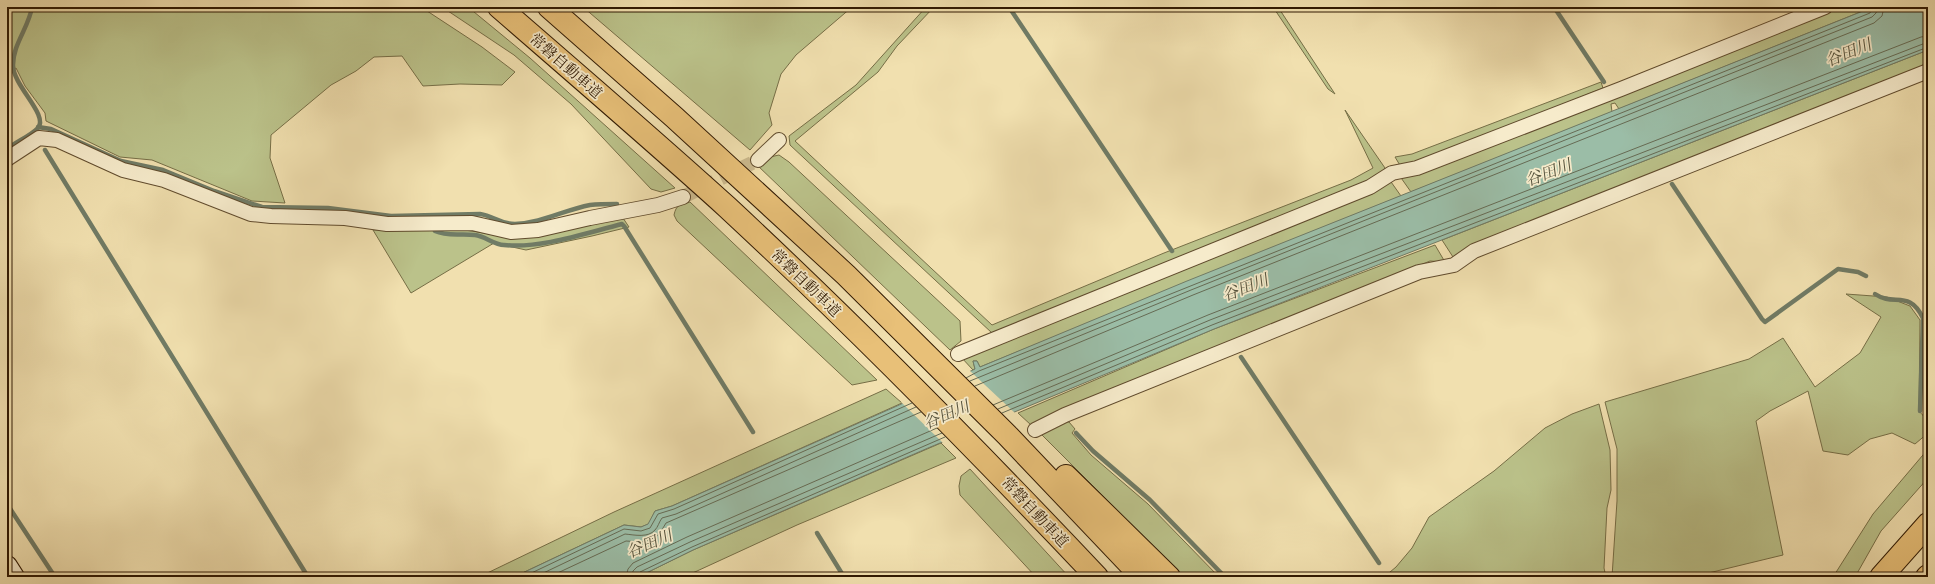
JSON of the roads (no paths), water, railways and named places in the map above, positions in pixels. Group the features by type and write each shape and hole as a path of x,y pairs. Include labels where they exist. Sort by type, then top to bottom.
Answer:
{"highway":[{"name":"常磐自動車道","path":"499,7 726,207 909,382 1097,577"},
{"path":"549,7 748,184 846,275 939,368 956,383 1021,432 1169,577"},
{"path":"1021,432 1142,577"},
{"path":"1881,577 1928,524"}],"street":[{"path":"958,354 1370,187 1392,173 1417,168 1439,160 1825,7"},
{"path":"1021,432 1412,275 1454,265 1474,251 1928,71"},
{"path":"7,159 39,138 57,140 123,170 164,180 251,214 345,218 387,224 472,223 511,232 538,230 658,205 683,197"},
{"path":"758,160 779,140"},
{"path":"7,566 14,577"}],"water":[{"name":"谷田川","path":"1873,7 1928,7 1928,50 1214,329 928,448 693,550 638,577 514,577 624,525 641,527 648,524 655,511 672,506 897,406 975,369 973,361 977,361 980,367 1187,281"}],"waterway":[{"path":"7,149 35,131 40,122 35,108 18,82 13,65 18,43 28,22 32,7"},
{"path":"1009,7 1172,251"},
{"path":"1554,7 1604,82"},
{"path":"38,127 51,129 121,161 163,170 214,191 262,207 328,208 391,216 480,214 505,223 515,224 544,219 590,205 617,204"},
{"path":"45,150 308,577"},
{"path":"1672,184 1765,322 1838,269 1858,272 1866,276"},
{"path":"435,231 450,234 470,234 482,237 500,245 518,246 533,245 563,239 622,224 753,432"},
{"path":"1875,294 1882,298 1907,301 1918,309 1923,318 1920,411"},
{"path":"1241,357 1379,563"},
{"path":"1076,433 1093,451 1150,500 1225,577"},
{"path":"7,504 55,577"},
{"path":"817,533 844,577"}],"tunnel":[{"path":"683,197 758,160"}]}
